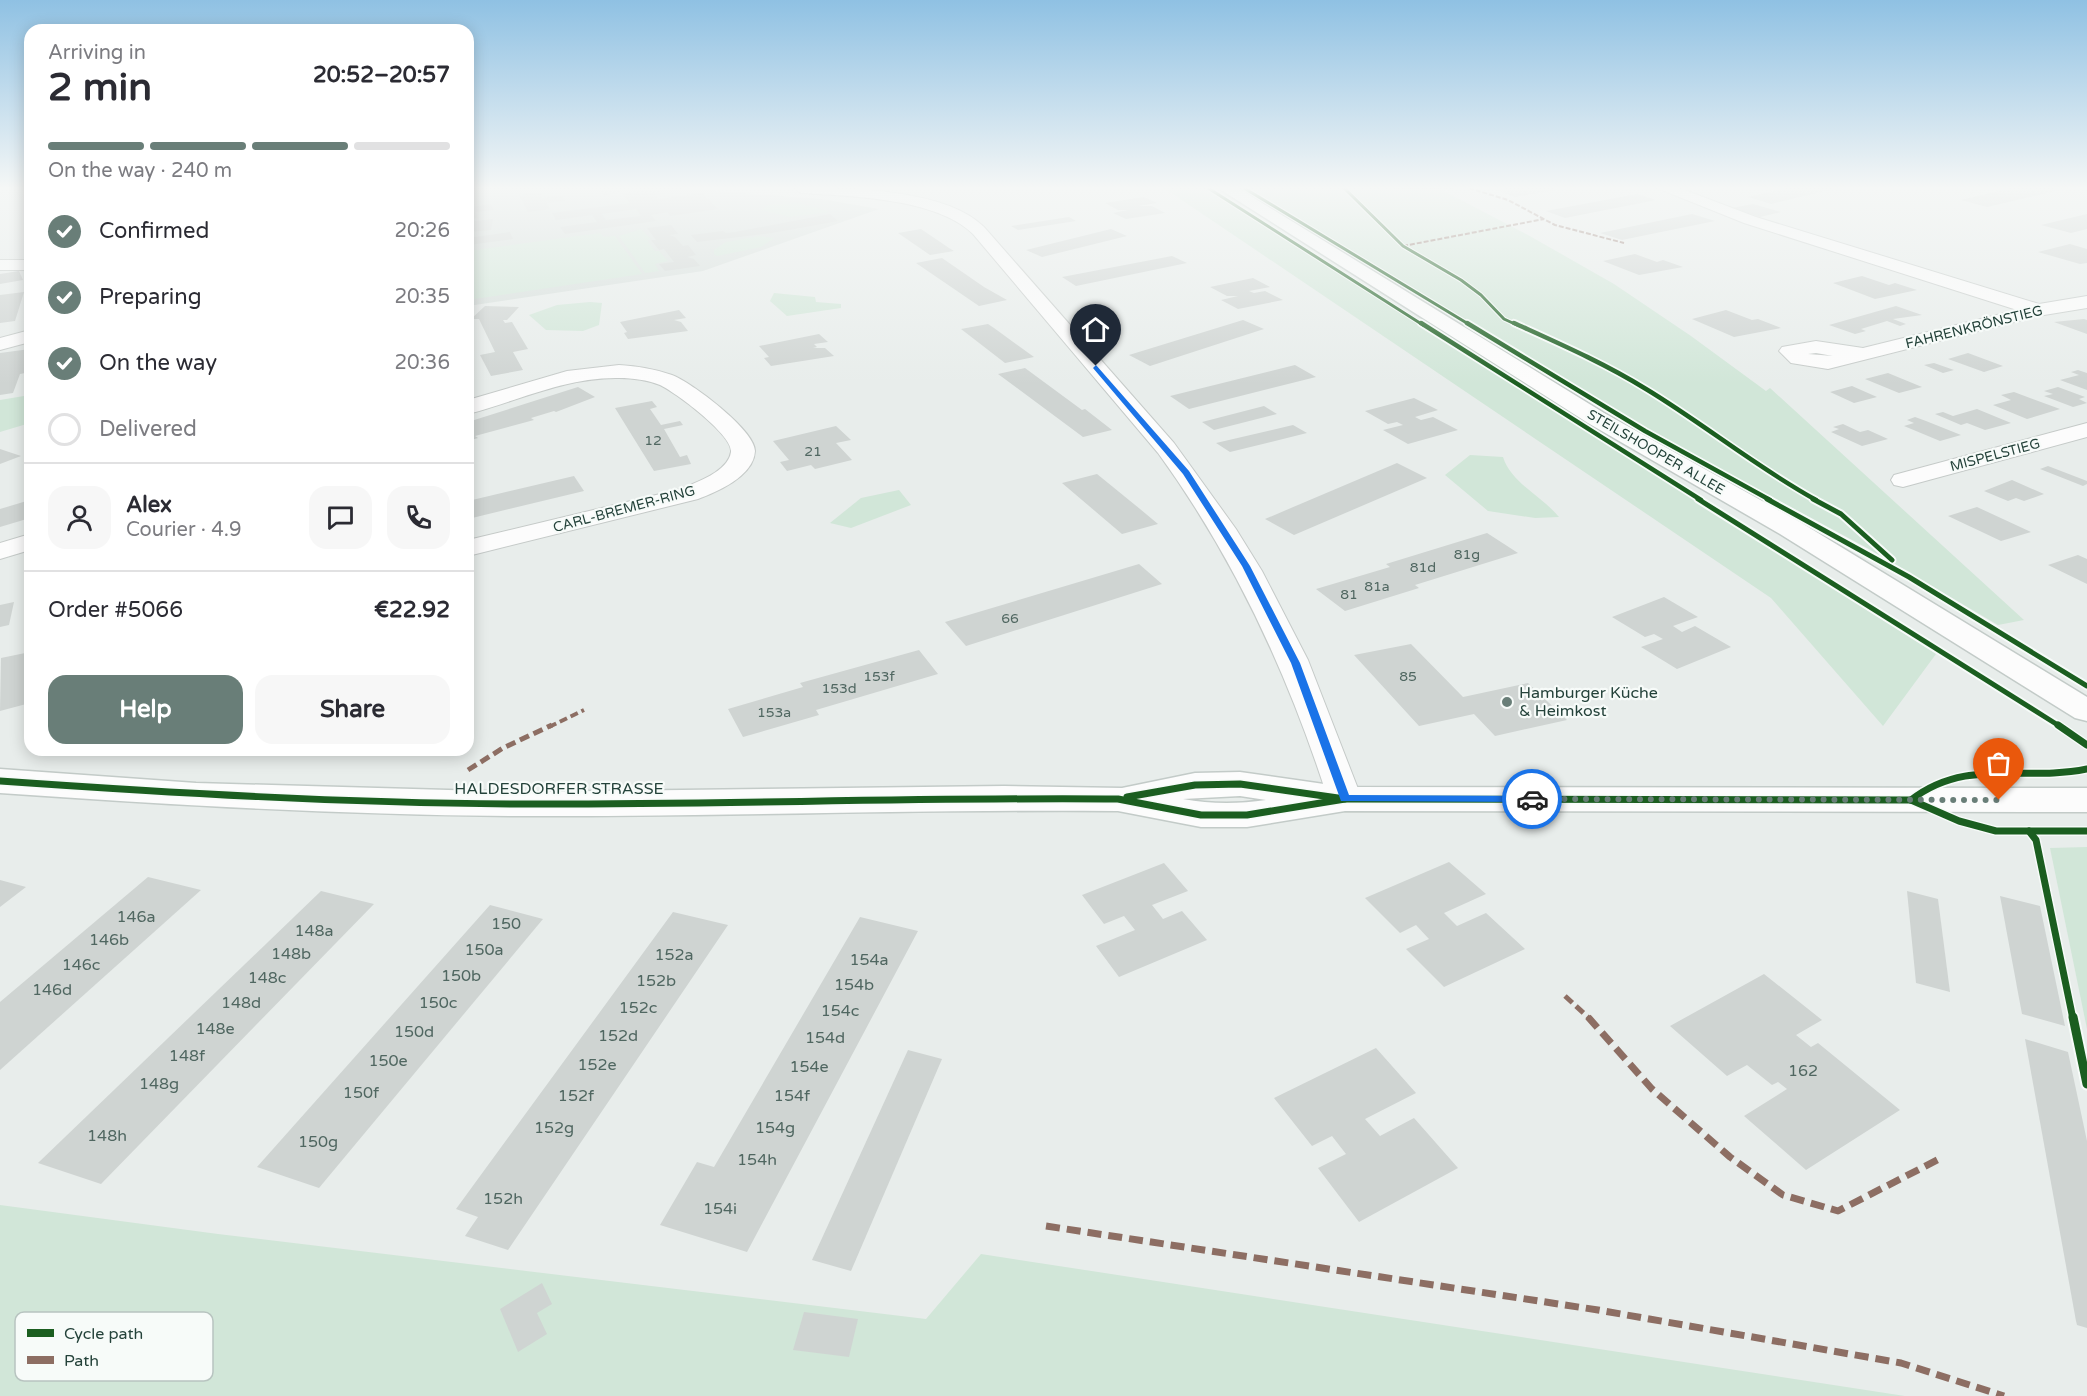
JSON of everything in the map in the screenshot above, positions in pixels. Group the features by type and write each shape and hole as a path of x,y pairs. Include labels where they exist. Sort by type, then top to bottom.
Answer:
{"street":[{"path":"998,253 1186,473 1246,566 1296,663 1345,799"},
{"name":"STEILSHOOPER ALLEE","path":"1331,253 1596,418 1790,528 2087,711"},
{"path":"1856,253 2038,310"},
{"path":"0,264 24,265"},
{"name":"FAHRENKRÖNSTIEG","path":"1862,354 2038,310 2087,302"},
{"path":"0,344 24,338"},
{"name":"CARL-BREMER-RING","path":"474,405 574,376 614,373 648,375 665,380 691,397 741,441 744,451 738,463 726,474 712,484 689,494 474,547"},
{"name":"MISPELSTIEG","path":"1903,480 2087,430"},
{"path":"0,551 24,544"},
{"name":"HALDESDORFER STRASSE","path":"0,781 207,795 389,802 1118,799 1201,815 1247,814 1345,799 2087,800"}],"shaded area":[{"path":"474,253 754,253 703,271 474,305"}],"green space":[{"path":"474,253 627,253 642,274 474,299"},
{"path":"631,253 661,253 668,261 655,264 659,271 645,273"},
{"path":"714,253 731,253 717,256"},
{"path":"1260,253 1306,253 1936,654 1883,726 1771,598"},
{"path":"1356,253 1560,253 1614,284 1691,336 1766,391 1770,388 2024,620 1998,625 1869,549 1649,431"},
{"path":"774,293 815,297 816,302 841,304 841,308 787,316 770,301"},
{"path":"602,303 599,325 583,331 546,330 529,315 557,305"},
{"path":"24,396 24,425 0,432 0,400"},
{"path":"1470,455 1503,457 1520,482 1559,517 1535,518 1488,511 1445,475"},
{"path":"899,490 911,505 851,528 830,523 861,498"},
{"path":"2087,847 2087,1029 2050,848"},
{"path":"0,1205 218,1234 926,1319 981,1254 1905,1396 0,1396"}],"building":[{"path":"667,253 695,253 696,255 687,257 694,259 700,266 665,271 659,264 674,262"},
{"path":"1033,253 1058,253 1042,257"},
{"path":"2042,253 2087,253 2087,263 2080,264"},
{"path":"1635,254 1657,262 1663,260 1683,267 1639,275 1603,261"},
{"path":"1172,256 1187,263 1076,286 1062,277"},
{"path":"942,258 1007,300 979,306 916,263"},
{"path":"19,271 23,280 0,284 0,274"},
{"path":"1862,276 1889,285 1895,283 1917,290 1875,299 1833,283"},
{"path":"1253,278 1270,287 1249,291 1254,293 1265,291 1283,300 1238,309 1221,300 1238,296 1227,296 1210,287"},
{"path":"24,292 15,321 0,323 0,295"},
{"path":"485,306 519,307 507,320 503,320 505,323 512,322 528,349 513,352 523,370 491,376 480,355 495,352 479,319 474,319"},
{"path":"1896,306 1922,315 1893,319 1906,324 1900,326 1887,321 1861,329 1866,331 1855,334 1829,325"},
{"path":"679,310 686,318 674,320 681,322 688,331 628,339 624,333 627,332 620,322"},
{"path":"1726,310 1781,328 1734,337 1692,319"},
{"path":"1243,320 1264,329 1150,366 1129,355"},
{"path":"2087,320 2087,334 2054,322"},
{"path":"988,324 1034,357 1005,363 961,329"},
{"path":"819,334 828,342 814,344 817,347 813,348 825,348 834,356 771,366 764,358 769,357 759,346"},
{"path":"24,350 24,373 20,374 13,393 0,395 0,353"},
{"path":"1968,353 2003,366 1984,372 1948,359"},
{"path":"1934,363 1954,370 1943,373 1924,365"},
{"path":"1295,365 1316,377 1189,409 1170,396"},
{"path":"1025,368 1112,430 1083,437 998,374"},
{"path":"2078,370 2087,373 2087,390 2060,380 2079,375 2071,372"},
{"path":"1888,373 1922,387 1899,393 1865,379"},
{"path":"1852,386 1877,397 1854,403 1830,392"},
{"path":"578,387 595,397 556,412 531,418 534,420 475,436 478,438 474,439 474,420"},
{"path":"2058,387 2085,397 2079,399 2087,403 2073,407 2044,396 2053,394 2044,391"},
{"path":"2014,392 2060,409 2027,419 1993,405 2011,400 2001,395"},
{"path":"1414,398 1438,410 1415,417 1421,420 1433,417 1458,430 1408,444 1383,430 1403,425 1397,422 1388,424 1365,411"},
{"path":"652,401 657,407 650,409 661,425 680,421 683,425 664,429 680,457 687,455 691,464 654,471 615,408"},
{"path":"1264,406 1277,414 1214,430 1202,422"},
{"path":"1977,409 2011,423 1985,430 1967,423 1961,425 1935,414 1943,412 1953,416"},
{"path":"1915,417 1961,435 1940,441 1904,426 1914,423 1907,420"},
{"path":"1843,424 1860,432 1868,430 1888,439 1862,446 1831,432 1839,429 1833,427"},
{"path":"1293,425 1307,433 1230,452 1216,443"},
{"path":"836,426 851,440 836,443 852,460 815,469 811,465 787,471 780,462 789,460 773,441"},
{"path":"0,449 21,456 0,464"},
{"path":"1397,463 1427,478 1294,535 1265,519"},
{"path":"2048,466 2087,481 2087,484 2083,486 2040,469"},
{"path":"1097,474 1158,524 1122,534 1062,483"},
{"path":"574,476 584,491 474,518 474,500"},
{"path":"2012,480 2044,494 2024,501 2016,498 2008,501 1984,491"},
{"path":"24,502 24,520 0,527 0,509"},
{"path":"1977,507 2031,532 2001,541 1948,516"},
{"path":"1487,533 1518,553 1415,585 1419,588 1345,611 1316,589 1390,567 1386,564"},
{"path":"2078,555 2087,559 2087,584 2048,565"},
{"path":"1139,564 1162,584 966,646 945,622"},
{"path":"1664,597 1698,617 1673,626 1682,632 1695,626 1731,647 1677,669 1641,647 1663,639 1654,634 1645,637 1612,617"},
{"path":"14,602 9,625 0,627 0,605"},
{"path":"1411,644 1463,697 1528,683 1567,720 1495,736 1474,714 1419,726 1354,655"},
{"path":"919,650 938,674 816,710 819,715 743,737 728,709 803,687 800,683"},
{"path":"24,653 24,705 0,711 1,658"},
{"path":"1449,862 1486,894 1444,913 1457,926 1486,913 1525,949 1444,987 1406,949 1429,939 1416,925 1400,933 1365,898"},
{"path":"1164,863 1188,891 1152,905 1163,919 1182,911 1207,940 1119,977 1096,946 1135,930 1124,916 1104,924 1082,895"},
{"path":"148,877 201,890 0,1070 0,1002"},
{"path":"0,880 26,887 0,907"},
{"path":"321,891 374,904 101,1184 38,1163"},
{"path":"1907,891 1938,899 1950,992 1916,983"},
{"path":"2000,896 2040,906 2065,1026 2022,1014"},
{"path":"490,905 543,919 319,1188 257,1167"},
{"path":"673,912 728,925 508,1250 465,1236 478,1217 456,1209"},
{"path":"860,917 918,931 747,1252 660,1225 697,1162 714,1167"},
{"path":"1764,974 1822,1020 1796,1035 1811,1047 1818,1043 1900,1110 1806,1170 1744,1116 1787,1089 1778,1082 1772,1085 1747,1065 1727,1076 1670,1026"},
{"path":"2025,1039 2068,1052 2087,1141 2087,1328 2077,1325 2076,1321"},
{"path":"1376,1048 1416,1093 1365,1119 1380,1136 1414,1118 1458,1168 1359,1222 1318,1168 1346,1154 1332,1136 1312,1146 1274,1098"},
{"path":"908,1050 942,1059 851,1271 812,1260"},
{"path":"542,1283 552,1304 537,1313 547,1334 518,1352 500,1309"},
{"path":"804,1312 858,1319 849,1357 793,1350"}],"marked path":[{"path":"468,770 503,748 584,710"},
{"path":"1565,996 1592,1021 1652,1089 1730,1157 1783,1195 1838,1211 1943,1157"},
{"path":"1046,1226 1598,1310 1901,1363 2004,1396"}],"cycle path":[{"path":"1310,253 1596,435 2027,703 2087,745"},
{"path":"1352,253 1645,431 1909,577 2087,686"},
{"path":"1415,253 1461,280 1481,295 1504,319 1573,350 1646,389 1774,477 1841,514 1892,560"},
{"path":"1911,800 1938,782 1953,777 2070,773 2087,769"},
{"path":"0,781 196,795 389,802 518,804 1004,798 1118,799 1201,815 1247,815 1345,799"},
{"path":"1127,797 1195,785 1240,784 1345,799 1911,800 1959,821 1996,831 2087,831"},
{"path":"2029,831 2036,840 2087,1084"}],"way so far":[{"path":"1532,799 1999,800"}],"place":[{"name":"Hamburger Küche & Heimkost","path":"1507,702"}],"route":[{"path":"1096,366 1186,473 1246,566 1296,663 1334,762 1345,799 1532,799"}]}
